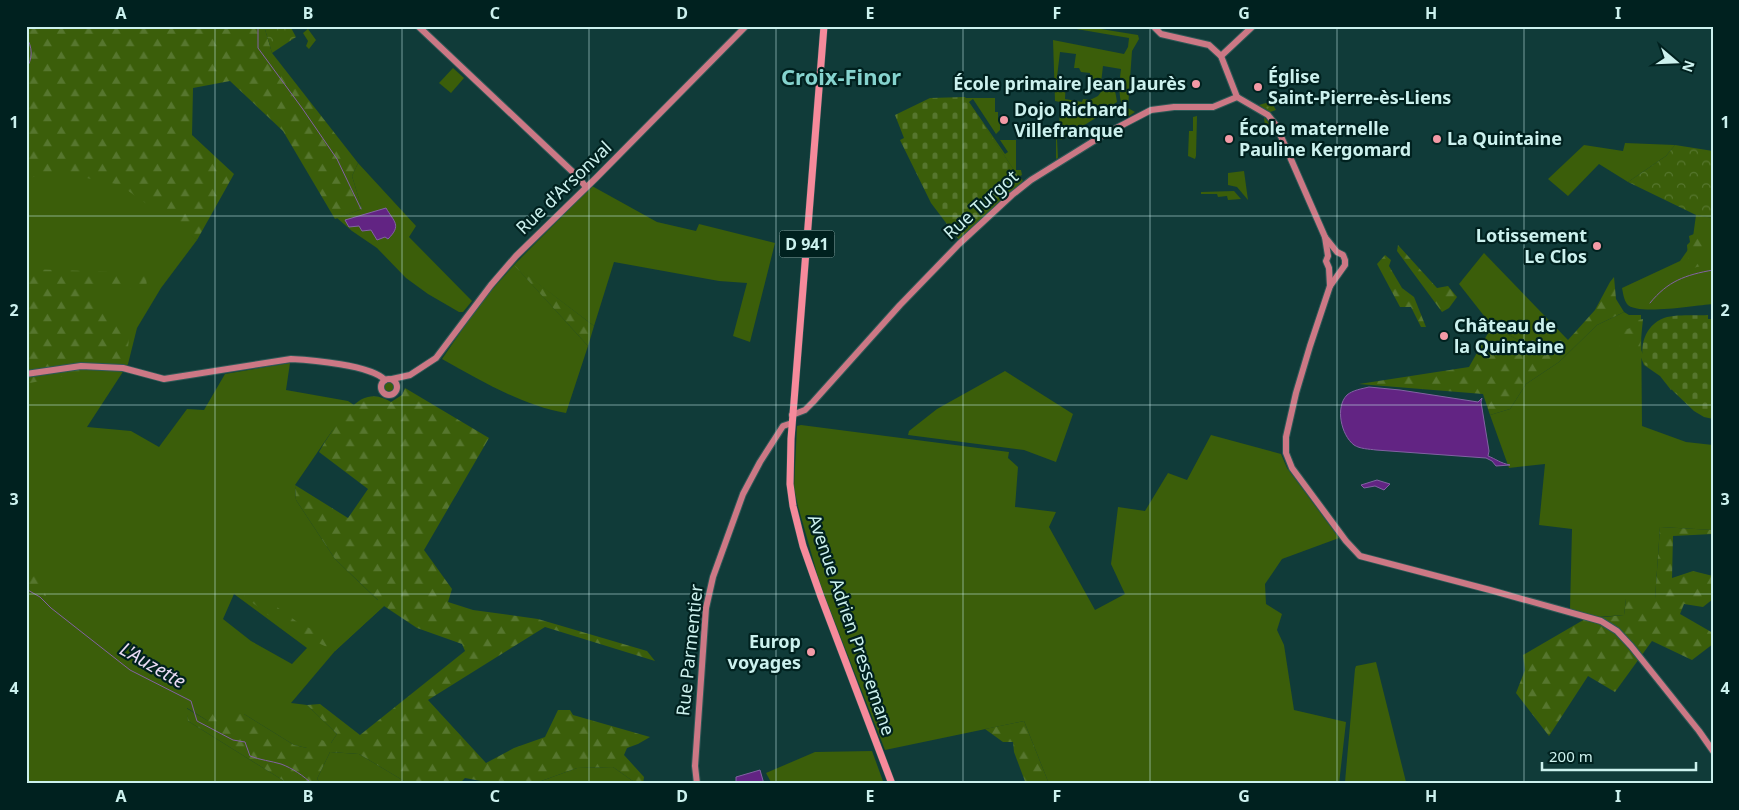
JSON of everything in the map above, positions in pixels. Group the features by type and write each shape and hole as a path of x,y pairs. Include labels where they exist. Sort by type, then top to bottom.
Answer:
{"main road":[{"name":"D 941","path":"792,414 824,26"},
{"name":"Avenue Adrien Pressemane","path":"792,414 789,463 790,484 793,506 803,546 892,784"}],"street":[{"path":"418,26 576,175 586,188"},
{"name":"Rue d'Arsonval","path":"398,389 410,375 436,358 491,285 516,256 746,26"},
{"path":"1153,26 1161,34 1210,45 1221,56 1237,97 1268,115 1276,125 1325,237 1330,286"},
{"path":"1221,56 1253,26"},
{"name":"Rue Turgot","path":"792,414 805,410 900,305 959,244 1031,180 1105,134 1151,110 1174,107 1213,107 1237,97"},
{"path":"1325,237 1346,260 1345,265 1330,286 1310,346 1296,393 1286,437 1286,453 1292,468 1340,533 1355,552 1364,557 1500,592 1601,621 1617,631 1631,646 1713,751"},
{"path":"1328,256 1330,253 1337,252"},
{"path":"1329,268 1336,271 1340,270"},
{"path":"26,374 81,366 123,368 164,379 291,360 310,360 364,370 379,375 385,380 392,379 397,384 398,389 393,395 386,395 382,391 381,386 385,380"},
{"name":"Rue d'Arsonval","path":"392,379 410,375"},
{"name":"Rue Parmentier","path":"697,784 694,766 706,608 713,577 743,494 760,462 783,426 792,423"}],"green space":[{"path":"26,26 264,26 272,53 358,163 352,176 362,209 335,219 283,131 230,81 193,88 192,135 234,174 197,240 120,185 58,172 26,177"},
{"path":"264,26 290,26 296,37 272,53"},
{"path":"1059,26 1082,26 1138,35 1139,39 1132,51 1128,108 1135,112 1129,116 1122,106 1119,88 1121,69 1103,66 1101,83 1090,81 1090,73 1081,72 1079,68 1074,68 1076,54 1060,52 1057,77 1066,79 1065,99 1082,102 1083,99 1090,100 1098,96 1104,88 1115,90 1117,102 1104,110 1105,112 1061,140 1060,138 1057,139 1058,158 1056,159 1056,129 1059,129 1060,102 1055,101 1053,40 1124,54 1128,47 1129,38"},
{"path":"308,29 316,40 309,49 306,46 308,41 303,33"},
{"path":"453,68 464,78 451,93 439,83"},
{"path":"965,97 1022,182 959,240 931,203 900,140 904,138 895,115 930,98"},
{"path":"965,98 995,98 995,112 998,112 998,121 1000,122 1000,130 996,134 973,99 969,102 1005,154 1008,152 1000,140 1016,140 1016,170 1021,170 1022,182"},
{"path":"1280,99 1281,101 1273,105 1276,110 1270,112 1259,105"},
{"path":"1197,116 1195,159 1188,156 1189,131 1193,131 1193,117"},
{"path":"1264,117 1273,128 1275,134 1266,136"},
{"path":"75,136 197,240 161,288 137,328 128,364 87,427 131,431 159,447 187,409 204,410 225,374 290,363 286,390 348,401 354,405 332,431 295,485 296,500 335,559 384,606 335,651 291,703 307,705 337,734 331,743 307,748 294,745 244,714 208,721 187,708 188,721 289,784 26,784 26,172","holes":["234,594 307,648 292,664 251,641 223,619"]},
{"path":"1625,143 1675,145 1666,156 1628,182 1599,164 1568,196 1548,179 1584,145 1623,151"},
{"path":"1675,145 1713,151 1713,218 1696,215 1628,182 1666,156"},
{"path":"358,163 416,226 409,237 472,301 463,312 459,312 428,294 406,278 377,248 337,218 362,209 352,176"},
{"path":"1244,171 1248,200 1237,187 1228,185 1228,173"},
{"path":"592,186 657,222 696,231 699,224 775,243 750,342 733,336 747,283 719,281 614,262 594,326 517,268 588,346 566,413 518,398 487,384 442,359 481,302 514,265"},
{"path":"1234,191 1241,199 1228,200 1227,196 1218,197 1217,194 1201,194 1201,192"},
{"path":"1696,215 1713,218 1713,304 1654,310 1633,307 1627,304 1622,288 1680,261 1692,244"},
{"path":"1704,230 1701,266 1689,269 1687,245 1690,242 1689,236"},
{"path":"1398,245 1437,288 1448,286 1457,297 1449,308 1442,312 1397,251"},
{"path":"1484,253 1568,340 1518,340 1492,326 1459,284"},
{"path":"1385,255 1391,260 1389,266 1402,288 1414,297 1426,327 1421,327 1411,307 1400,307 1377,264"},
{"path":"514,265 594,326 588,346"},
{"path":"26,269 146,273 147,290 85,286 89,298 129,339 126,364 30,383 26,381"},
{"path":"1614,277 1616,299 1624,312 1597,325 1559,362 1526,384 1510,409 1490,415 1483,394 1359,384 1469,367 1492,326 1518,340 1568,340 1595,310"},
{"path":"1624,312 1629,315 1641,315 1642,426 1686,442 1713,445 1713,530 1660,527 1655,599 1626,599 1624,615 1598,617 1570,609 1572,529 1539,525 1545,464 1509,468 1490,415 1510,409 1526,384 1559,362 1597,325"},
{"path":"1708,315 1708,319 1713,319 1713,419 1704,417 1694,411 1673,391 1660,373 1645,365 1642,351 1648,331 1657,321 1674,316"},
{"path":"1643,319 1640,348 1646,360 1662,369 1675,388 1671,390 1660,376 1644,365 1638,350 1619,351 1622,331 1630,328 1630,322"},
{"path":"1005,371 1073,414 1056,462 1024,450 908,435 909,431 937,409"},
{"path":"389,381 395,387 389,393 383,387"},
{"path":"405,388 489,438 424,550 452,589 448,602 473,610 538,619 647,651 655,661 545,627 428,700 486,763 514,748 545,737 558,710 570,710 573,715 650,737 627,748 624,755 644,777 643,784 637,784 613,767 577,768 533,784 482,784 481,781 465,778 459,784 409,784 359,754 330,752 317,779 321,784 289,784 188,721 186,708 208,721 214,712 244,714 294,745 307,748 309,736 331,743 337,734 307,705 320,704 360,735 465,651 462,644 417,628 384,606 335,651 281,625 244,596 254,590 300,624 337,640 365,615 378,600 335,559 296,500 295,485 348,518 368,489 319,452 340,420 354,405 371,396 380,397 391,402 402,395"},
{"path":"797,426 1009,452 1008,458 1018,467 1015,507 1056,512 1049,527 1095,610 1125,594 1111,564 1118,507 1145,511 1168,473 1187,480 1211,435 1281,454 1287,468 1339,538 1282,559 1265,584 1266,604 1282,614 1277,630 1284,645 1294,710 1346,722 1339,784 1049,784 1024,721 885,750 820,584 798,506 794,488"},
{"path":"1660,527 1713,530 1713,534 1673,536 1672,578 1693,571 1713,576 1713,599 1703,607 1684,604 1680,614 1713,633 1713,644 1692,660 1652,641 1615,692 1588,676 1549,736 1516,693 1525,670 1523,655 1585,619 1624,615 1626,599 1655,599"},
{"path":"26,561 36,568 46,596 26,591"},
{"path":"1376,662 1406,782 1345,782 1355,669 1356,666"},
{"path":"1024,721 1049,784 1026,784 1014,752 1013,742 1003,742 985,729"},
{"path":"872,751 884,784 772,784 766,773 815,752"},
{"path":"330,752 359,754 409,784 321,784 317,779"},
{"path":"613,767 637,784 533,784 577,768"}],"shaded area":[{"path":"386,208 396,227 388,239 385,237 377,240 371,230 362,231 359,226 349,227 345,220"},
{"path":"1369,387 1478,402 1482,398 1481,402 1489,451 1488,456 1510,465 1496,466 1486,458 1365,449 1354,445 1343,428 1341,406 1349,393"},
{"path":"1377,480 1390,484 1384,490 1375,486 1364,488 1361,485"},
{"path":"760,770 764,784 736,784 736,777"}],"waterway":[{"path":"258,26 258,48 337,159 361,209"},
{"name":"L'Auzette","path":"26,37 31,53 26,69"},
{"path":"1650,303 1670,284 1694,274 1713,270"},
{"name":"L'Auzette","path":"26,589 40,597 51,608 130,670 191,701 197,721 233,740 245,742 250,756 281,764 298,772 312,784"}],"place":[{"name":"École primaire Jean Jaurès","path":"1196,84"},
{"name":"Église Saint-Pierre-ès-Liens","path":"1258,87"},
{"name":"Dojo Richard Villefranque","path":"1004,120"},
{"name":"École maternelle Pauline Kergomard","path":"1229,139"},
{"name":"La Quintaine","path":"1437,139"},
{"name":"Lotissement Le Clos","path":"1597,246"},
{"name":"Château de la Quintaine","path":"1444,336"},
{"name":"Europ voyages","path":"811,652"}],"district":[{"name":"Croix-Finor","path":"841,77"}]}
